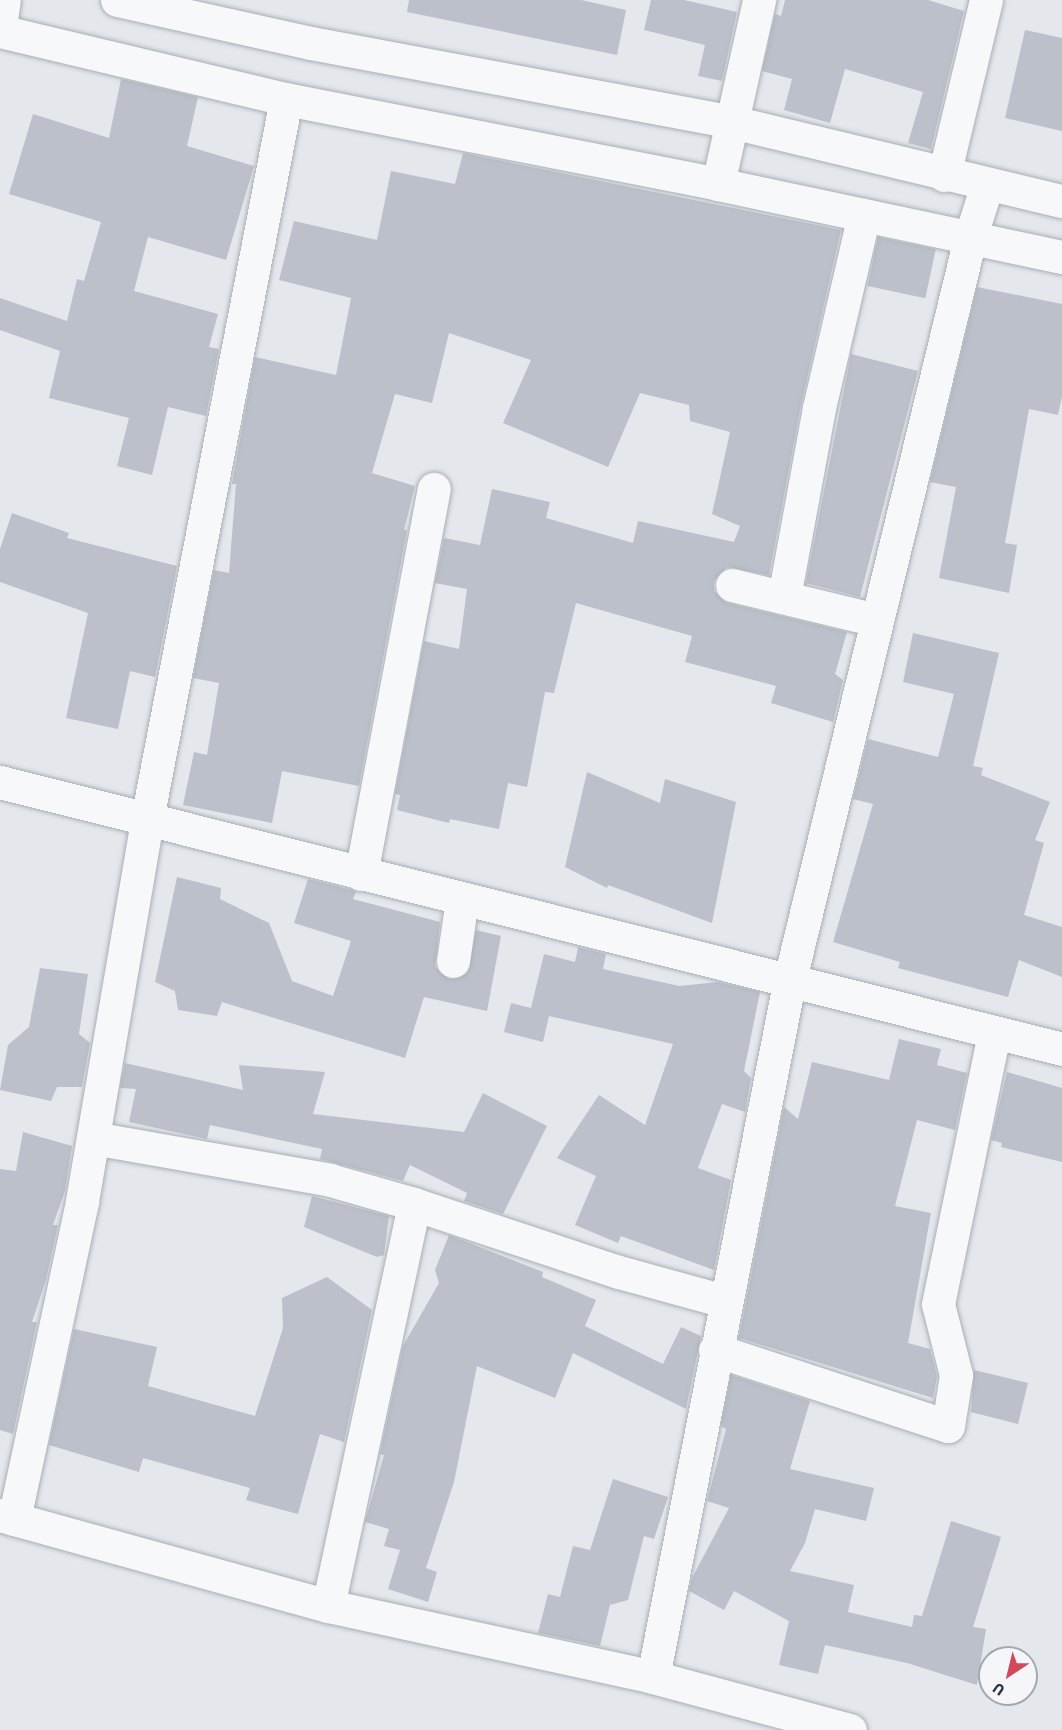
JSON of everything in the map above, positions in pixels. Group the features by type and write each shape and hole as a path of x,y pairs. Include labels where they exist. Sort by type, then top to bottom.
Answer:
{"street":[{"path":"117,0 1062,201"},
{"path":"719,176 759,0"},
{"path":"944,175 986,0"},
{"path":"2,18 286,99 719,176 864,215 1062,257"},
{"path":"286,99 147,819 93,1137 7,1517 328,1606 653,1677 850,1730"},
{"path":"653,1677 724,1301 789,983 970,238 987,184"},
{"path":"784,597 819,408 864,215"},
{"path":"361,874 434,489"},
{"path":"732,585 877,620"},
{"path":"0,782 789,983 1062,1049"},
{"path":"453,961 462,899"},
{"path":"715,1350 948,1426 956,1375 938,1304 994,1033"},
{"path":"93,1137 330,1180 414,1204 619,1272 724,1301"},
{"path":"328,1606 414,1204"}],"building":[{"path":"409,0 581,0 626,10 617,55 407,12"},
{"path":"651,0 684,0 737,12 722,81 698,76 705,45 644,30"},
{"path":"785,0 928,0 964,11 931,149 908,143 923,92 845,69 830,123 784,110 792,79 762,71 775,14 781,16"},
{"path":"1025,30 1062,38 1062,131 1005,118"},
{"path":"121,79 198,97 187,146 254,166 226,260 148,237 134,291 218,314 209,347 219,349 206,416 168,407 152,475 117,466 129,418 49,398 60,351 0,330 0,298 67,321 77,279 84,281 101,222 9,194 33,114 109,138"},
{"path":"463,153 841,230 801,405 769,575 727,567 714,581 714,591 727,603 847,632 835,674 843,680 833,722 771,703 776,686 685,662 692,636 576,603 554,693 545,692 527,787 508,783 499,829 450,819 449,823 397,810 400,795 395,794 424,641 459,649 467,589 435,583 444,538 480,545 492,489 550,502 546,518 633,543 638,521 734,542 740,526 712,514 730,432 690,421 689,405 640,393 608,467 503,423 531,360 449,333 432,403 395,394 372,473 415,486 404,530 407,530 359,786 282,771 272,823 183,805 194,752 207,755 219,683 193,678 214,570 229,573 236,484 232,484 255,357 336,375 351,298 279,280 294,221 377,240 391,171 455,184"},
{"path":"878,237 936,249 925,298 868,286"},
{"path":"977,287 1062,304 1062,396 1058,415 1029,409 1005,543 1017,545 1009,593 939,578 956,487 930,482"},
{"path":"851,354 918,371 860,597 806,583"},
{"path":"12,513 69,533 67,538 177,566 155,677 130,671 118,729 66,718 88,613 0,582 0,549"},
{"path":"913,633 999,653 973,766 983,768 981,775 1050,802 1035,840 1044,843 1024,915 1062,927 1062,977 1019,960 1008,997 898,968 900,962 833,942 873,804 853,799 868,739 938,757 954,694 903,682"},
{"path":"587,772 660,803 665,779 736,802 712,923 608,885 607,888 565,867"},
{"path":"177,877 221,888 220,899 269,923 292,981 333,996 351,941 294,923 308,879 352,890 356,892 353,899 440,922 435,967 450,979 468,972 476,930 501,936 487,1011 424,997 405,1058 222,1002 217,1016 178,1010 175,991 155,982"},
{"path":"578,947 606,954 603,969 679,986 718,982 760,992 744,1071 751,1078 745,1112 722,1104 698,1168 731,1180 714,1270 621,1236 618,1243 575,1225 596,1176 557,1158 599,1095 645,1125 673,1044 549,1016 543,1042 504,1032 511,1003 531,1008 544,954 575,962"},
{"path":"40,968 88,974 79,1034 90,1043 82,1087 57,1087 51,1101 0,1090 8,1045 29,1027"},
{"path":"899,1039 941,1049 937,1065 967,1073 955,1130 917,1120 895,1206 931,1213 908,1343 930,1349 937,1376 933,1398 739,1338 784,1107 798,1119 812,1062 889,1080"},
{"path":"125,1063 243,1090 239,1065 325,1072 313,1114 464,1132 483,1093 547,1126 503,1214 464,1201 467,1193 410,1165 403,1181 320,1159 322,1149 210,1125 207,1139 129,1122 136,1089 120,1088"},
{"path":"1007,1072 1062,1088 1062,1162 1001,1147 1002,1143 991,1140"},
{"path":"23,1132 72,1146 65,1191 53,1225 58,1225 46,1280 32,1322 37,1322 13,1434 0,1430 0,1169 16,1171"},
{"path":"312,1196 389,1216 384,1255 377,1257 304,1227"},
{"path":"449,1235 543,1272 542,1277 596,1300 585,1326 663,1364 681,1327 701,1336 686,1409 573,1353 555,1398 477,1366 454,1482 426,1568 437,1572 428,1602 388,1589 400,1550 384,1546 389,1529 365,1522 384,1455 380,1454 403,1346 439,1283 435,1270"},
{"path":"327,1277 372,1310 344,1442 320,1434 298,1514 246,1500 250,1488 143,1458 139,1472 49,1445 74,1329 157,1347 148,1386 255,1416 283,1328 282,1298"},
{"path":"974,1370 1028,1383 1018,1424 971,1412"},
{"path":"731,1375 810,1401 790,1469 874,1488 866,1521 815,1509 805,1543 790,1571 854,1585 848,1612 912,1627 914,1615 922,1616 951,1521 1001,1537 973,1627 986,1629 983,1646 978,1646 977,1685 907,1663 825,1645 818,1674 779,1665 789,1621 734,1591 724,1610 689,1591 692,1578 729,1508 707,1501 726,1429 721,1426"},
{"path":"613,1479 668,1497 654,1539 644,1536 628,1600 610,1605 600,1646 538,1633 548,1594 560,1597 573,1546 590,1550"}]}
